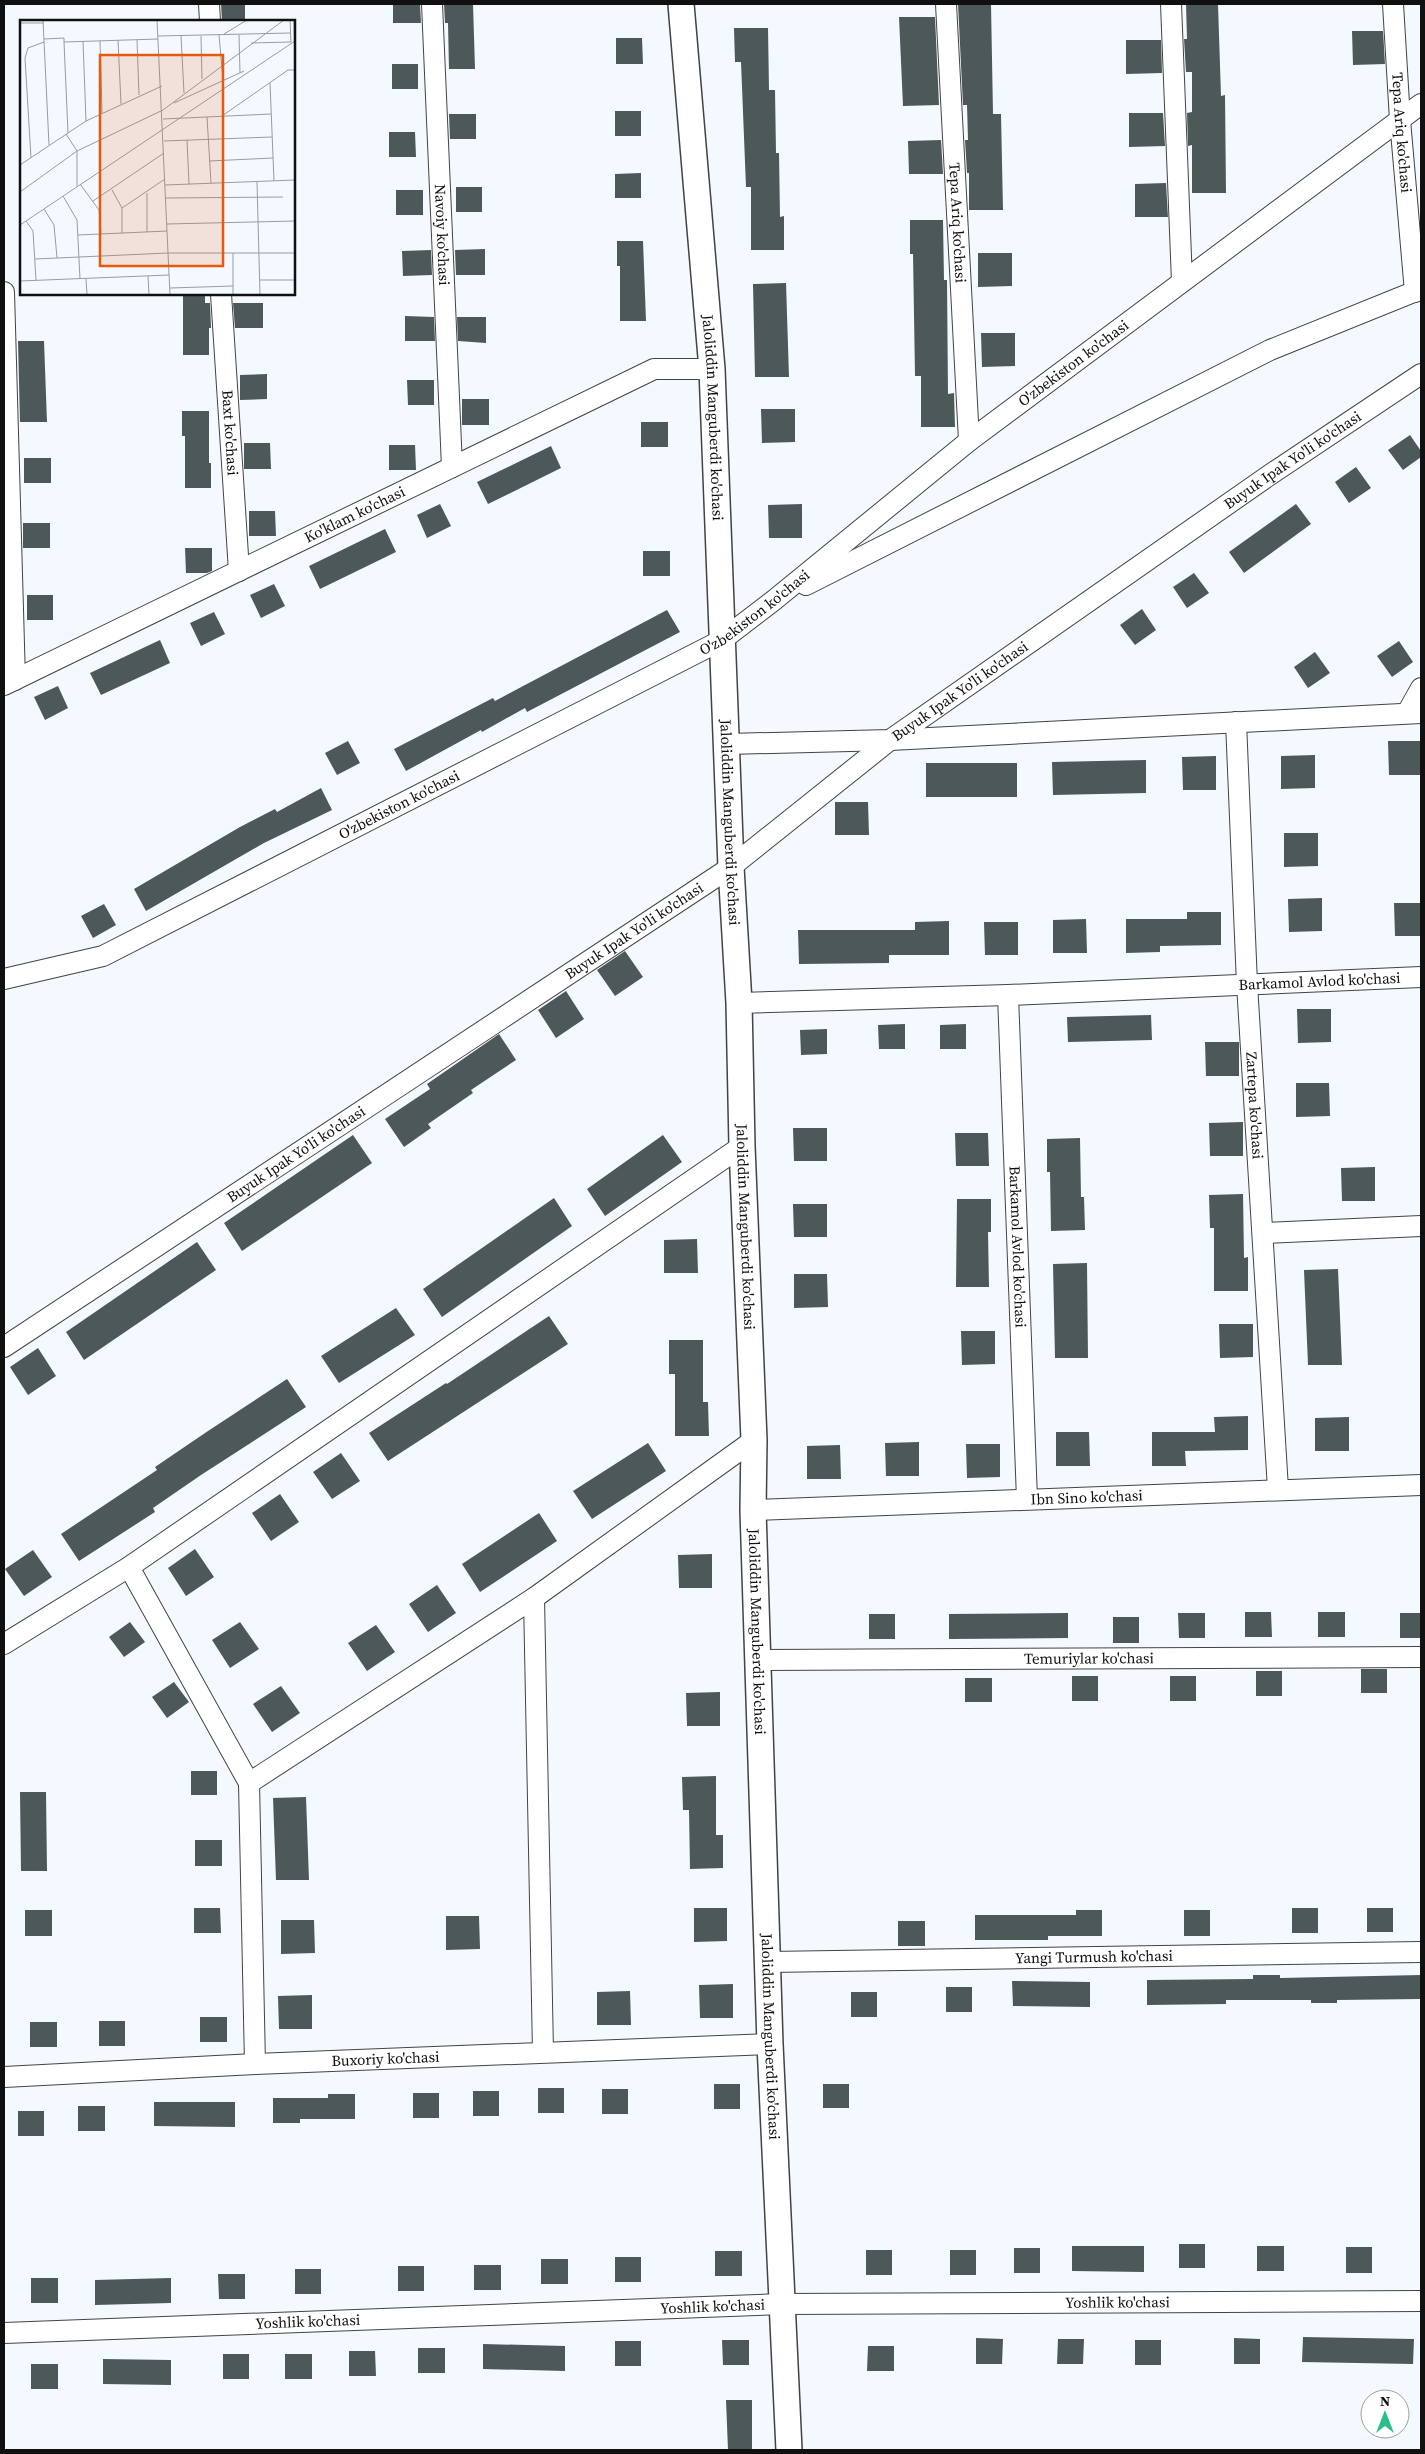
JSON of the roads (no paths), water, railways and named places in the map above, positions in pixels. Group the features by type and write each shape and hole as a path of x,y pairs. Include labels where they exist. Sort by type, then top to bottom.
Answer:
{"street":[{"path":"209,4 210,20"},
{"name":"Navoiy ko'chasi","path":"432,4 452,467"},
{"name":"Jaloliddin Manguberdi ko'chasi","path":"681,4 712,369 722,640 728,744 731,867 739,1003 742,1146 754,1440 753,1510 770,2044 789,2450"},
{"name":"Tepa Ariq ko'chasi","path":"946,4 969,441"},
{"path":"1171,4 1182,282"},
{"name":"Tepa Ariq ko'chasi","path":"1393,4 1400,120 1418,291"},
{"name":"O'zbekiston ko'chasi","path":"4,979 103,956 722,640 773,601 969,441 1421,104"},
{"path":"773,601 1270,350 1418,291"},
{"path":"4,292 9,683"},
{"name":"Baxt ko'chasi","path":"221,295 239,571"},
{"name":"Ko'klam ko'chasi","path":"9,683 654,369 712,369"},
{"name":"Buyuk Ipak Yo'li ko'chasi","path":"4,1347 731,867 890,740 1271,474 1421,374"},
{"path":"728,744 890,740 1414,713 1421,688"},
{"name":"Zartepa ko'chasi","path":"1236,722 1247,984 1278,1489"},
{"name":"Barkamol Avlod ko'chasi","path":"739,1003 1008,995 1421,977"},
{"name":"Barkamol Avlod ko'chasi","path":"1008,995 1027,1499"},
{"path":"4,1644 128,1567 742,1146"},
{"path":"1263,1233 1421,1226"},
{"path":"249,1783 534,1598 754,1440"},
{"name":"Ibn Sino ko'chasi","path":"753,1510 1421,1485"},
{"path":"128,1567 249,1783 255,2064"},
{"path":"534,1598 543,2052"},
{"name":"Temuriylar ko'chasi","path":"758,1660 1421,1657"},
{"name":"Yangi Turmush ko'chasi","path":"768,1962 1421,1952"},
{"name":"Buxoriy ko'chasi","path":"4,2077 255,2064 770,2044"},
{"name":"Yoshlik ko'chasi","path":"4,2333 783,2304 1421,2301"}]}
